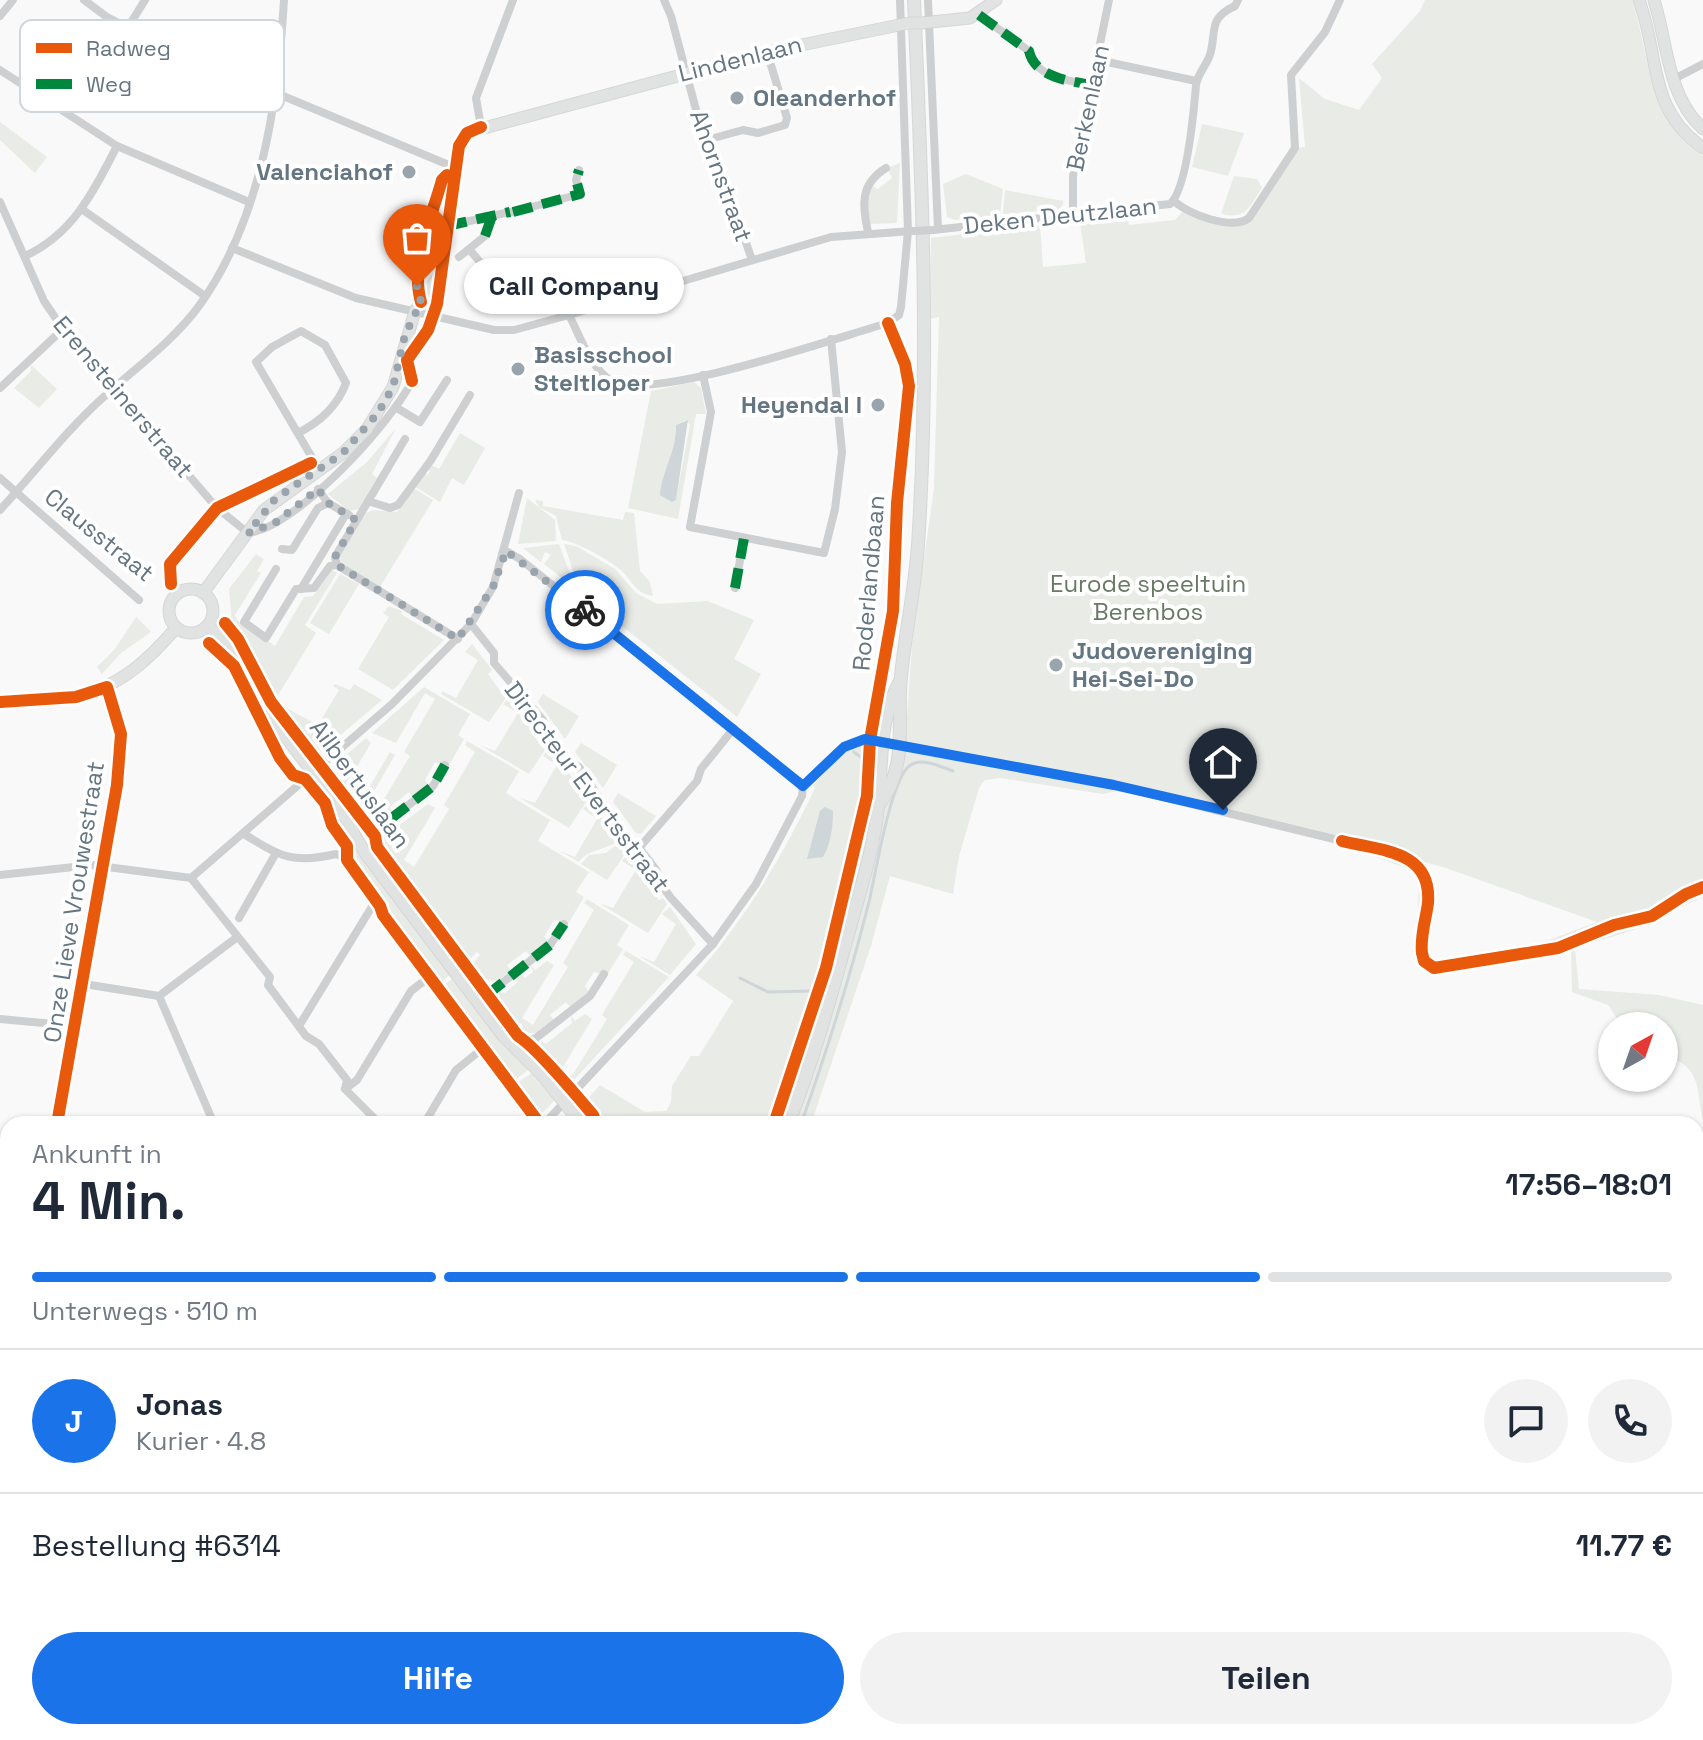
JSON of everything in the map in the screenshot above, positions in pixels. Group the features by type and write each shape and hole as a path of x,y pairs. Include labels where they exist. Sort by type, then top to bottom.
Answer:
{"main road":[{"name":"Roderlandbaan","path":"878,806 891,788 900,747 903,716 900,681 918,547 926,308 914,0"},
{"name":"Roderlandbaan","path":"791,1116 838,972 878,806 881,742 888,707 900,681"}],"street":[{"path":"0,16 13,0"},
{"path":"84,0 114,20"},
{"path":"133,20 145,0"},
{"path":"282,20 284,0"},
{"path":"398,372 433,317 461,140 481,127 476,98 513,0"},
{"name":"Ahornstraat","path":"664,0 703,136 710,139 752,260"},
{"path":"900,0 915,23 935,229"},
{"path":"569,315 591,358 610,380 647,386 703,375 888,323 899,315 911,231 915,23 928,0"},
{"path":"996,0 979,15 1029,51 1031,60 1053,78 1092,85"},
{"name":"Berkenlaan","path":"1073,216 1071,188 1109,0"},
{"name":"Deken Deutzlaan","path":"232,248 356,298 418,307 433,317 508,331 831,237 1163,206 1174,201 1193,128 1190,116 1196,81 1212,50 1210,34 1221,12 1235,6 1238,0"},
{"path":"1174,201 1188,211 1232,222 1249,218 1295,148 1291,75 1325,32 1340,0"},
{"path":"1639,0 1658,85 1675,123 1703,148"},
{"path":"1654,0 1674,79 1685,108 1703,129"},
{"name":"Lindenlaan","path":"481,127 767,52 915,23 979,15"},
{"path":"710,139 743,130 758,133 783,127 787,122 767,52"},
{"path":"1098,60 1196,81"},
{"path":"1658,85 1703,64"},
{"path":"0,70 20,83"},
{"path":"284,96 456,168"},
{"path":"65,112 117,146 249,202"},
{"path":"0,510 114,388 169,341 205,296 232,248 249,202 270,112"},
{"path":"25,256 51,242 83,210 117,146"},
{"path":"418,307 417,286 442,180 456,168"},
{"path":"868,232 863,204 865,192 873,179 886,168"},
{"path":"447,226 580,194 576,180 579,170"},
{"name":"Erensteinerstraat","path":"0,202 44,301 63,329 217,508 248,533"},
{"path":"83,210 205,296"},
{"path":"459,257 485,236 492,216"},
{"path":"469,249 480,262 483,283"},
{"path":"203,593 275,499 343,453 360,436 385,402 398,372 418,307 438,277"},
{"path":"0,388 63,329"},
{"path":"169,577 170,564 217,508 314,461 256,362 272,347 301,331 325,345 346,383 341,396 315,424 298,433"},
{"path":"703,375 711,412 690,527 824,553 835,509 842,452 831,339"},
{"path":"248,533 275,523 359,454 397,408 412,381 407,360"},
{"path":"397,408 420,422 447,380"},
{"path":"368,501 390,508 398,505 431,460 470,395"},
{"path":"337,565 335,557 405,439"},
{"name":"Clausstraat","path":"0,478 139,600"},
{"path":"318,489 328,503 356,520"},
{"path":"191,878 392,704 471,624 493,587 506,551 519,493"},
{"path":"282,549 292,550 318,508 328,503"},
{"path":"301,589 346,514"},
{"path":"735,588 744,538"},
{"path":"506,551 734,728 803,786"},
{"path":"276,569 244,622 266,638 293,592 314,588 330,566 337,565 458,639"},
{"path":"189,589 203,593 212,604 208,625 196,633 176,628 169,615 171,601 189,589"},
{"name":"Directeur Evertsstraat","path":"471,624 494,653 494,663 543,720 545,729 568,761 579,767 624,836 639,848 671,898 713,944"},
{"name":"Ailbertuslaan","path":"208,625 229,643 263,707 339,807 365,853 461,970 487,995 518,1036 533,1040 590,996 604,974"},
{"path":"0,702 76,697 107,687 149,659 176,628"},
{"name":"Onze Lieve Vrouwestraat","path":"59,1116 105,867 121,734 107,687"},
{"path":"639,848 697,781 701,769 734,728"},
{"path":"552,1116 713,944 767,865 802,796 803,786 847,744 865,739 1114,785 1342,841"},
{"name":"Ailbertuslaan","path":"445,765 433,786 379,828 375,840 503,1036 542,1075 575,1116"},
{"path":"244,834 276,853 303,860 336,854 347,860 383,915 536,1116"},
{"path":"239,918 276,853"},
{"path":"0,875 105,867 191,878 270,977 268,985 299,1026 319,1044 347,1080 345,1089"},
{"path":"299,1026 376,900"},
{"path":"487,995 550,945 564,924"},
{"path":"84,984 159,996 236,938"},
{"path":"345,1089 357,1080 411,991 429,977"},
{"path":"159,996 211,1116"},
{"path":"0,1019 76,1026"},
{"path":"429,1116 456,1070 482,1049"},
{"path":"345,1089 372,1116"}],"green space":[{"name":"Eurode speeltuin Berenbos","path":"1425,0 1632,0 1660,106 1684,141 1703,156 1703,885 1682,892 1652,913 1568,941 1438,966 1425,960 1423,952 1430,962 1445,963 1549,940 1597,922 1446,868 1328,834 905,745 912,645 934,488 939,317 930,319 931,238 1040,225 1043,267 1086,263 1080,223 1128,218 1129,225 1175,220 1182,212 1244,225 1298,148 1305,147 1299,78 1325,99 1359,110 1382,78 1372,64 1420,11"},
{"path":"0,122 47,157 35,173 0,140"},
{"path":"1202,124 1244,133 1228,176 1192,167"},
{"path":"900,163 897,223 870,224 865,206 871,185 878,189 892,178 887,168"},
{"path":"966,174 1003,189 1000,215 955,220 947,217 943,184"},
{"path":"1234,176 1257,179 1262,188 1242,213 1222,214 1222,211"},
{"path":"1005,190 1063,201 1063,205 1059,209 1003,215"},
{"path":"31,365 57,389 39,408 14,388 31,371"},
{"path":"694,382 701,388 706,414 696,414 678,519 628,508 651,391","holes":["686,420 690,425 676,499 670,463 677,443 676,425"]},
{"path":"396,428 372,474 377,478 359,509 349,511 328,494 367,462"},
{"path":"460,433 485,448 464,485 452,478 440,502 414,486 424,473 428,475 430,471 425,468 430,464 439,469"},
{"path":"413,488 433,500 380,587 341,563 340,555 366,513 373,510 397,512"},
{"path":"527,498 555,520 556,541 518,544"},
{"path":"535,500 543,501 543,506 623,520 625,512 634,513 640,571 650,582 653,596 639,590 624,573 603,558 562,540 556,516 539,507"},
{"path":"559,544 572,586 544,564 551,555 545,552 541,562 523,548"},
{"path":"564,544 576,546 615,569 636,593 657,604 708,601 754,620 734,659 761,674 737,717 574,588 576,580"},
{"path":"256,554 264,559 257,571 261,573 235,615 238,621 275,646 304,597 313,596 332,570 337,573 305,625 316,633 277,697 288,709 318,725 339,690 333,686 335,684 350,690 354,684 382,700 318,754 275,699 232,624 229,589"},
{"path":"340,574 359,584 329,634 310,623"},
{"path":"389,606 402,611 401,614 444,640 393,690 358,669 389,617 383,613"},
{"path":"136,617 151,632 121,653 102,674 97,667 115,649"},
{"path":"472,644 492,670 488,674 500,691 505,688 509,693 489,722 441,694 442,691 456,698 478,660 465,652"},
{"path":"424,687 470,714 458,735 464,739 448,767 435,762 425,780 429,786 413,798 409,792 390,807 393,813 380,823 368,821 353,801 362,785 369,788 390,752 395,755 364,808 375,814 410,756 404,752 435,699 425,693 396,743 372,733"},
{"path":"543,694 579,716 565,739 538,702"},
{"path":"511,696 533,725 529,729 539,743 544,740 548,745 529,774 480,745 495,751 518,713 503,704"},
{"path":"366,738 371,743 349,780 358,786 351,798 332,767"},
{"path":"467,741 519,771 506,793 550,820 538,841 589,872 576,892 584,897 568,924 554,920 544,937 550,941 530,956 526,951 507,965 511,971 497,981 484,980 472,964 480,955 477,952 469,960 381,842 386,830 389,833 428,804 435,808 404,860 414,867 449,809 444,805 475,752 465,745"},
{"path":"581,743 617,765 603,788 575,752"},
{"path":"860,743 867,747 856,841 820,987 775,1116 593,1116 584,1103 600,1085 645,1112 666,1111 671,1102 672,1086 691,1056 699,1056 733,1001 696,975 762,886 803,813 815,788 813,785 848,748"},
{"path":"871,744 878,746 873,795 854,891 829,985 799,1078 786,1116 779,1116 809,1034 839,937 861,839"},
{"path":"550,748 588,799 569,828 520,798 535,803 557,765 543,756"},
{"path":"901,751 1138,792 1319,840 1117,791 1103,794 1000,778 985,780 979,788 959,856 953,894 890,876 871,946 814,1116 794,1116"},
{"path":"618,793 656,816 641,834 636,833 613,802"},
{"path":"321,796 346,836 450,975 441,982 386,913 386,906 349,858 348,844 334,825"},
{"path":"590,802 609,826 605,830 612,839 619,840 588,854 579,862 560,851 575,857 597,819 583,809"},
{"path":"620,842 627,851 607,880 581,864 589,855 606,853"},
{"path":"1338,842 1392,855 1405,860 1415,869 1422,881 1425,898 1421,959 1423,964 1435,971 1563,948 1656,917 1703,889 1703,896 1648,925 1575,949 1579,989 1659,995 1703,1005 1703,1116 1696,1081 1686,1066 1678,1061 1678,1012 1613,1012 1608,1005 1572,992 1571,950 1438,976 1428,975 1416,960 1419,885 1413,871"},
{"path":"629,853 655,887 651,890 667,904 648,933 599,903 613,908 636,870 622,861"},
{"path":"587,899 629,925 617,945 623,949 607,975 594,972 585,986 589,992 570,1007 566,1002 550,1015 554,1020 538,1033 523,1033 522,1023 518,1025 499,1000 499,992 505,993 518,982 515,977 520,973 525,978 533,972 531,965 535,970 547,961 554,965 522,1018 533,1025 568,967 563,963 594,910 584,903"},
{"path":"670,907 696,944 670,975 639,956 654,962 676,924 662,914"},
{"path":"626,951 669,977 570,1084 541,1050 541,1041 546,1044 572,1023 571,1016 575,1021 585,1014 592,1019 561,1070 572,1076 607,1019 602,1015 634,962 623,955"},
{"path":"453,978 505,1047 528,1070 515,1080 480,1039 480,1034 443,986"},
{"path":"532,1073 556,1099 541,1114 517,1083"}],"shaded area":[{"path":"688,420 676,500 672,502 660,495 661,486 676,425"},
{"path":"825,807 833,811 828,846 823,857 807,859 820,811"}],"waterway":[{"path":"770,1116 806,1015 850,849 862,776 862,758 854,752"},
{"path":"804,1116 846,986 900,779 907,768 917,762 953,771"},
{"path":"740,978 768,992 812,991"},
{"path":"596,1108 600,1116"}],"tunnel":[{"path":"483,283 486,311"}],"marked path":[{"path":"979,15 1029,51 1038,67 1046,73 1092,85"},
{"path":"513,212 580,194 576,180 579,170"},
{"path":"447,226 510,212"},
{"path":"485,236 492,216"},
{"path":"735,588 744,538"},
{"path":"375,842 379,828 433,786 445,765"},
{"path":"487,995 550,945 564,924"}],"cycle path":[{"path":"412,381 407,360 428,330 437,304 459,146 467,133 481,127"},
{"path":"421,302 418,288 420,257 442,180 447,175"},
{"path":"777,1116 826,968 867,796 870,740 893,611 897,503 909,386 905,364 888,323"},
{"path":"171,584 170,564 217,508 311,463"},
{"path":"225,623 238,639 271,702 375,836 377,847 518,1036 535,1050 593,1116"},
{"path":"209,643 234,666 280,758 293,775 305,779 325,803 332,825 347,846 347,860 380,906 383,915 534,1116"},
{"path":"0,702 76,697 107,687 121,734 117,785 58,1116"},
{"path":"1342,841 1401,856 1422,872 1428,903 1422,953 1424,961 1434,968 1558,948 1614,925 1652,916 1703,887"}],"way so far":[{"path":"417,286 421,302 405,335 393,387 378,413 343,453 275,499 248,533 275,523 318,489 328,503 356,520 335,557 337,565 458,639 471,624 493,587 506,551 585,610"}],"place":[{"name":"Oleanderhof","path":"737,98"},
{"name":"Valenciahof","path":"409,172"},
{"name":"Call Company","path":"417,286"},
{"name":"Basisschool Steltloper","path":"518,369"},
{"name":"Heyendal I","path":"878,405"},
{"name":"Judovereniging Hei-Sei-Do","path":"1056,665"}],"route":[{"path":"585,610 803,786 844,747 865,739 965,760 1054,773 1223,810"}]}
